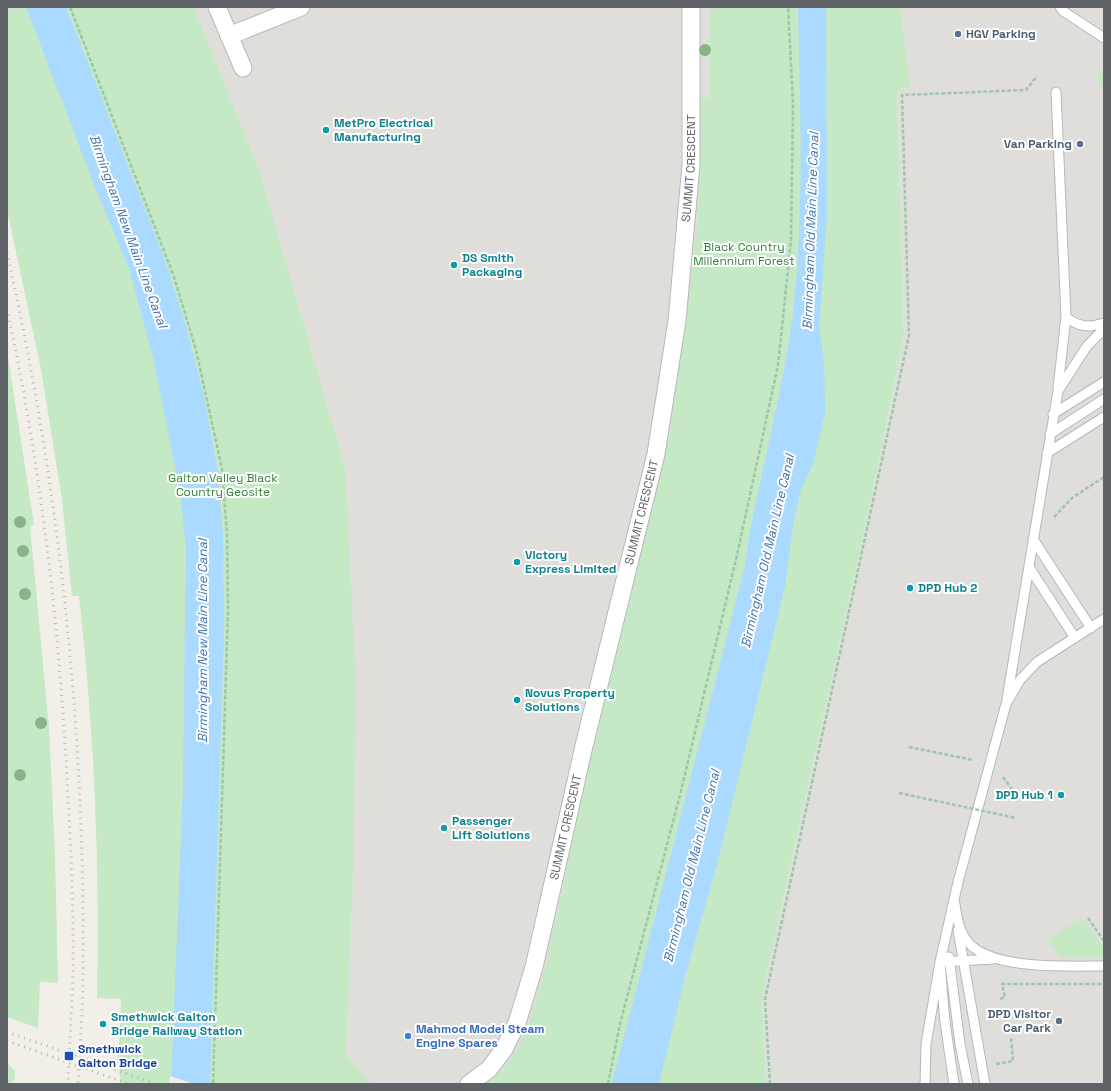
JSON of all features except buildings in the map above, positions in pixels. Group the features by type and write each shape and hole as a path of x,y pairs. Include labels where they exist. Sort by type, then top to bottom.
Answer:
{"street":[{"path":"217,7 243,68"},
{"path":"230,36 301,7"},
{"name":"SUMMIT CRESCENT","path":"469,1084 489,1069 504,1049 517,1023 534,967 584,746 656,454 677,321 691,166 691,7"}],"lane":[{"path":"1060,7 1063,11 1104,38"},
{"path":"954,1084 945,1022 946,935 954,899 1006,704 1046,453 1058,391 1066,317 1056,92"},
{"path":"1066,317 1075,324 1088,327 1104,323"},
{"path":"1058,391 1087,346 1104,329"},
{"path":"1053,414 1104,382"},
{"path":"1050,434 1104,399"},
{"path":"1046,453 1104,417"},
{"path":"1033,539 1091,628"},
{"path":"1028,567 1075,638"},
{"path":"1006,704 1020,680 1037,662 1104,619"},
{"path":"954,899 963,961 985,1084"},
{"path":"957,922 964,936 975,950 994,959"},
{"path":"945,962 994,959 1045,965 1104,966"},
{"path":"925,1084 926,1044 945,962"},
{"path":"945,962 968,1084"}],"path":[{"path":"70,7 174,277 196,350 222,469 227,534 228,610 213,1084"},
{"path":"608,1084 620,1024 680,795 736,563 778,365 791,240 793,103 788,7"},
{"path":"770,1084 765,999 909,335 902,95 1026,90 1037,76"},
{"path":"1051,520 1072,498 1104,477"},
{"path":"909,747 973,760"},
{"path":"1002,776 1014,792"},
{"path":"899,793 1016,818"},
{"path":"1088,918 1104,941"},
{"path":"1000,999 1005,998 1002,984 1104,984"},
{"path":"995,1071 994,1064 1013,1061 1011,1038"}],"shaded area":[{"path":"194,7 710,7 710,98 700,308 526,1084 371,1084 346,1054 353,882 345,466 259,169"},
{"path":"900,7 1104,7 1104,1084 766,1084 762,996 873,490 904,335 897,89 911,88"}],"green space":[{"name":"Galton Valley Black Country Geosite","path":"7,7 194,7 259,169 345,466 356,683 353,882 346,1054 371,1084 121,1084 117,1058 119,1050 121,999 97,998 98,897 95,796 89,696 79,596 72,596 62,500 41,369 7,210"},
{"name":"Black Country Millennium Forest","path":"710,7 900,7 911,88 897,89 904,335 873,490 762,996 766,1084 487,1084 505,1068 522,1040 530,1020 546,966 583,791 671,430 697,232 702,98 710,98"},
{"path":"1098,69 1104,72 1104,86 1099,86"},
{"path":"7,350 34,525 30,526 49,728 55,854 58,983 40,982 38,1028 7,1017"},
{"path":"1081,918 1083,921 1085,920 1102,946 1104,945 1104,958 1060,957 1048,940"},
{"path":"7,1063 15,1071 15,1080 7,1084"}],"water":[{"name":"Birmingham New Main Line Canal","path":"26,7 66,7 164,258 186,326 204,397 217,467 223,532 224,629 210,1084 171,1084 183,787 186,549 180,491 153,357 129,269 93,182"},
{"name":"Birmingham Old Main Line Canal","path":"798,7 826,7 827,215 819,328 824,360 825,413 813,464 801,489 794,520 785,586 718,861 685,977 659,1084 612,1084 745,566 750,531 788,347 792,321 799,243 801,164"}],"pier":[{"path":"170,1076 194,1084 169,1084"}],"railway":[{"path":"7,253 26,341 42,430 66,610 74,700 82,881 83,985 78,1084"},
{"path":"7,309 28,420 45,532 52,589 62,702 69,813 73,920 73,974 68,1084"},
{"path":"7,1032 156,1084"},
{"path":"7,1041 129,1084"}],"place":[{"name":"HGV Parking","path":"958,34"},
{"name":"MetPro Electrical Manufacturing","path":"326,130"},
{"name":"Van Parking","path":"1080,144"},
{"name":"DS Smith Packaging","path":"454,265"},
{"name":"Victory Express Limited","path":"517,562"},
{"name":"DPD Hub 2","path":"910,588"},
{"name":"Novus Property Solutions","path":"517,700"},
{"name":"DPD Hub 1","path":"1061,795"},
{"name":"Passenger Lift Solutions","path":"444,828"},
{"name":"DPD Visitor Car Park","path":"1059,1021"},
{"name":"Smethwick Galton Bridge Railway Station","path":"103,1024"},
{"name":"Mahmod Model Steam Engine Spares","path":"408,1036"},
{"name":"Smethwick Galton Bridge","path":"69,1056"}]}
